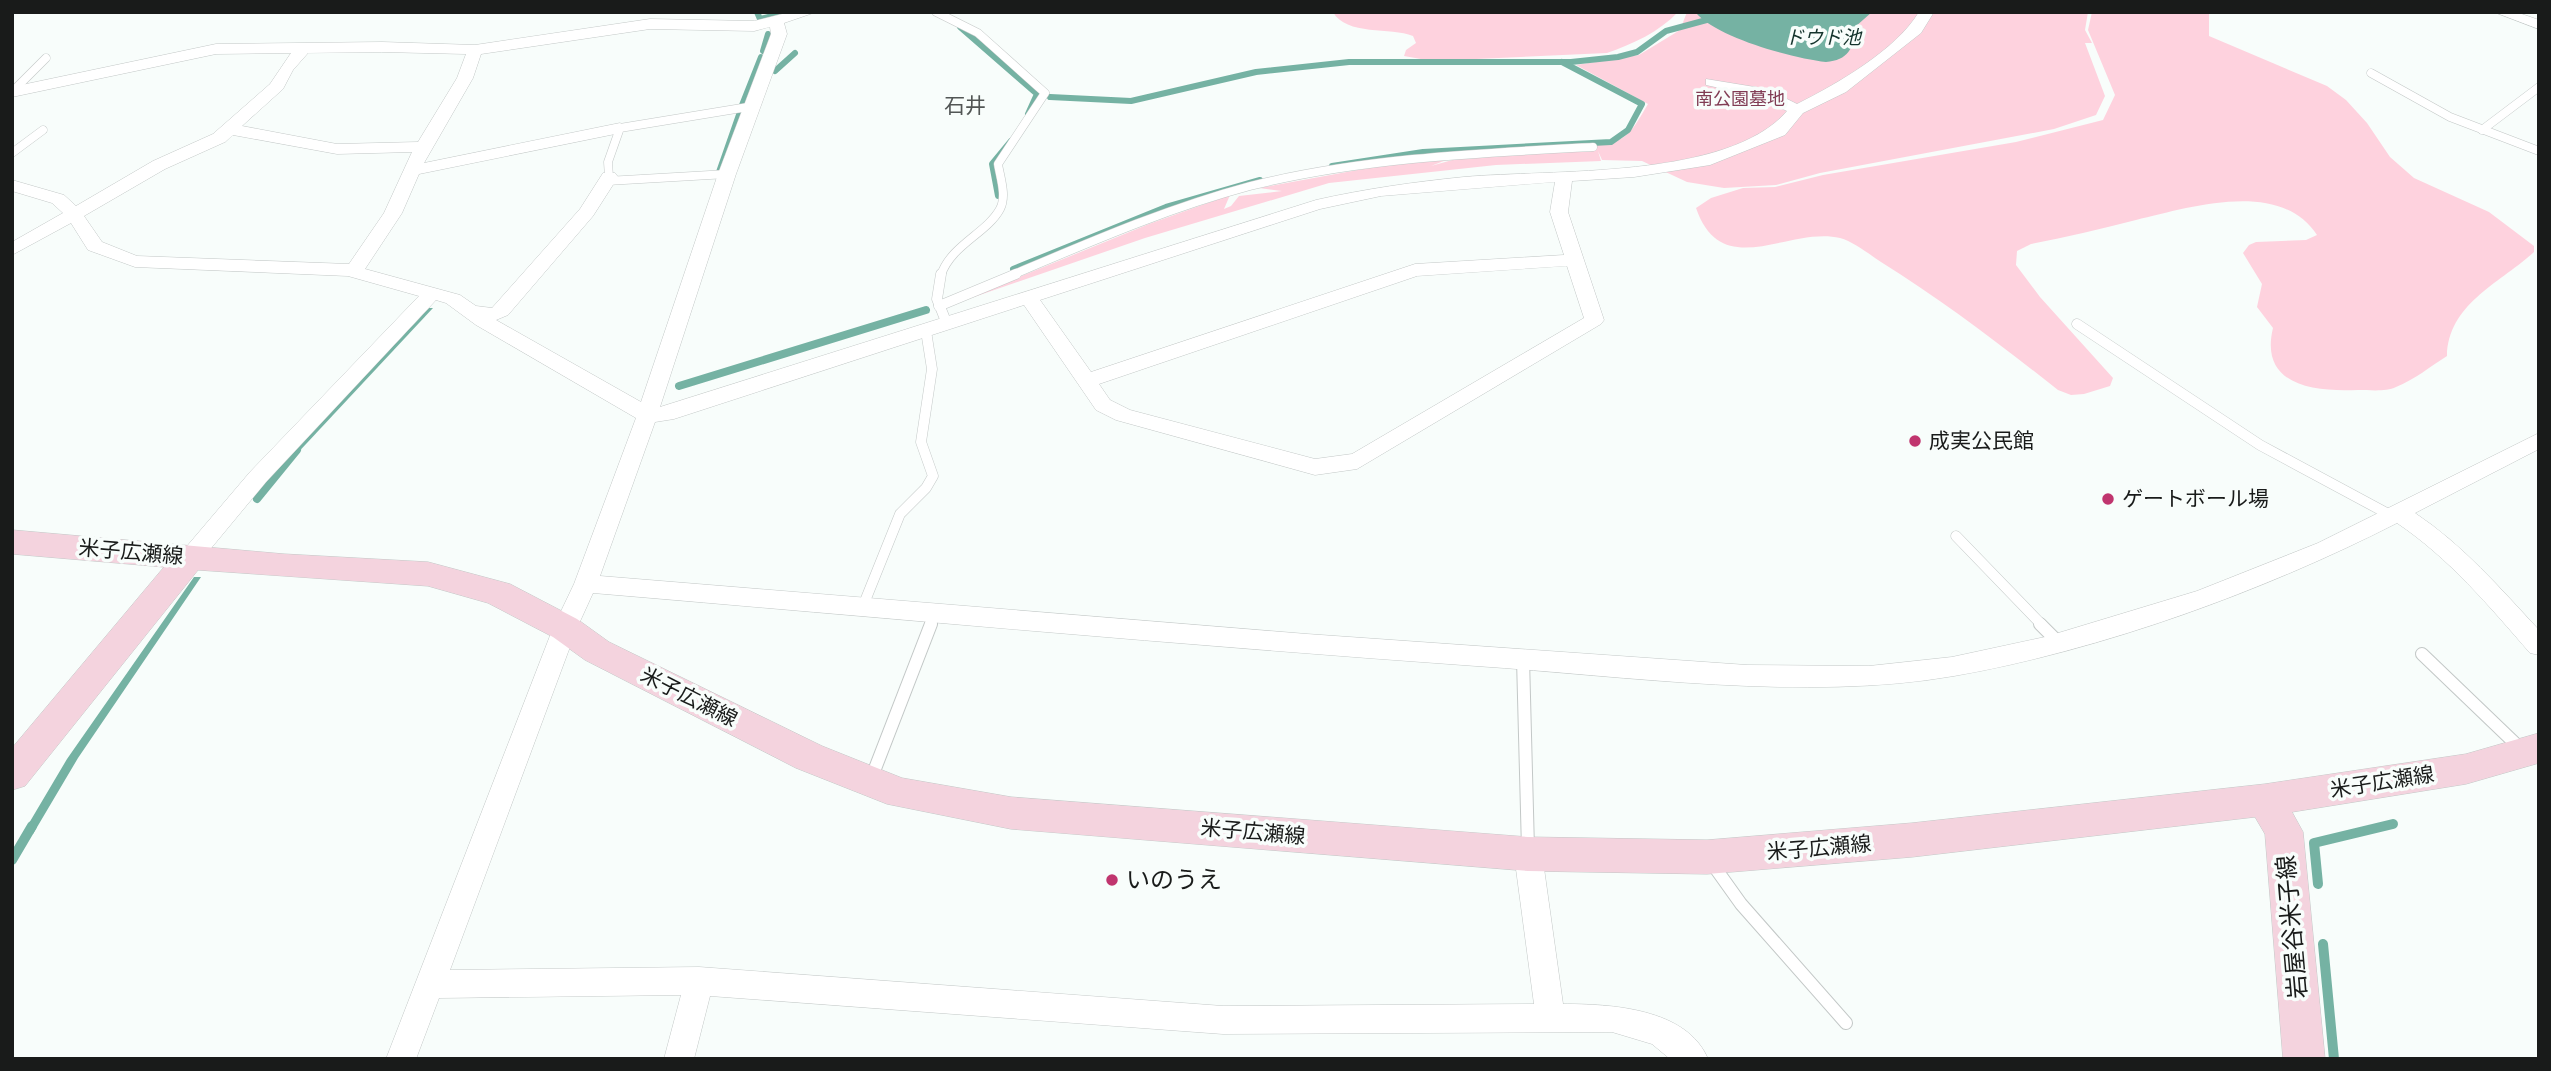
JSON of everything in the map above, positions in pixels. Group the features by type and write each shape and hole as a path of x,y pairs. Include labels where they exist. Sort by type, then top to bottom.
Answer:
{"main road":[{"name":"米子広瀬線","path":"12,542 190,558 428,574 498,593 565,628 597,650 809,757 900,793 1011,813 1528,854 1707,857 1912,840 2265,800 2466,769 2531,750"},
{"path":"12,775 190,558"},
{"name":"岩屋谷米子線","path":"2265,800 2284,832 2304,1059"}],"street":[{"path":"12,185 58,199 73,213 95,246 135,261 354,271 453,299 470,312 647,415 667,414 1316,205 1381,191 1466,182 1634,173 1710,160 1779,131 1797,110 1840,89 1916,30 1927,12"},
{"path":"2501,12 2539,25"},
{"path":"12,92 69,82 190,52 303,49 475,50 649,18 754,26 803,13"},
{"path":"401,1059 565,628 586,583 647,415 727,174 779,34 776,21"},
{"path":"12,250 159,165 211,144 278,86 286,68 303,49"},
{"path":"354,271 393,213 424,147 465,78 475,50"},
{"path":"1712,82 1761,92 1797,110"},
{"path":"415,170 620,128"},
{"path":"229,129 337,149 424,147"},
{"path":"1028,298 1102,405 1123,415 1315,467 1357,461 1594,320 1559,212 1564,177"},
{"path":"470,312 495,314 501,311 587,212 608,179"},
{"path":"1086,381 1415,270 1574,260"},
{"path":"190,558 258,477 432,293"},
{"path":"586,583 1523,659 1830,678 1952,667 2059,643 2204,598 2326,549 2539,440"},
{"path":"2395,514 2430,534 2539,646"},
{"path":"1528,854 1550,1016"},
{"path":"431,984 699,981 1223,1020 1369,1022 1550,1016 1612,1018 1661,1032 1693,1059"},
{"path":"678,1059 699,981"}],"lane":[{"path":"936,12 978,33 1045,93 998,164 1003,191 1001,208 952,255 941,272 936,291 947,324"},
{"path":"12,92 46,58"},
{"path":"2371,73 2451,117 2539,151"},
{"path":"2482,130 2539,88"},
{"path":"727,174 608,179 608,162 620,128 754,106"},
{"path":"12,153 43,130"},
{"path":"939,306 1133,226 1237,191 1392,161 1593,147"},
{"path":"2077,324 2162,383 2260,445 2395,514"},
{"path":"863,606 900,514 926,488 933,476 921,442 932,369 926,331"},
{"path":"1956,536 2059,643"},
{"path":"870,782 935,612"},
{"path":"2422,654 2531,750"},
{"path":"1523,659 1528,854"},
{"path":"1707,857 1741,904 1846,1023"}],"green space":[{"path":"1333,12 1678,12 1663,26 1645,37 1607,53 1432,61 1404,56 1406,50 1416,43 1413,36 1348,25 1339,20"},
{"name":"南公園墓地","path":"1687,12 2088,12 2085,30 2092,43 2085,43 2105,96 2096,115 2054,129 1820,173 1776,185 1724,188 1687,182 1642,161 1602,160 1598,151 1601,161 1496,165 1329,183 1145,238 948,306 1149,224 1230,195 1224,209 1231,206 1239,196 1282,191 1259,188 1396,163 1454,157 1431,166 1463,157 1596,150 1595,145 1615,142 1628,134 1648,104 1576,65 1639,55 1680,30"},
{"path":"2092,12 2209,12 2209,36 2327,86 2346,100 2367,123 2390,157 2414,178 2489,212 2534,246 2534,252 2466,308 2456,322 2447,356 2392,389 2341,390 2308,387 2294,382 2282,374 2274,362 2271,347 2273,328 2257,307 2262,284 2243,253 2249,245 2256,242 2306,240 2317,235 2301,217 2280,207 2257,202 2206,204 2031,244 2017,251 2016,265 2040,297 2113,378 2110,386 2071,395 2058,390 1949,307 1845,240 1820,236 1758,247 1739,247 1722,243 1708,230 1696,208 1711,198 1743,188 1775,187 1823,175 2016,142 2103,120 2115,95 2088,30"}],"water":[{"name":"ドウド池","path":"1872,12 1855,27 1851,47 1845,56 1826,62 1756,45 1721,31 1696,13"},
{"path":"429,308 433,308 292,459 287,458"},
{"path":"194,577 201,577 78,758 33,834 22,835 67,759"}],"waterway":[{"path":"757,12 760,19 788,12"},
{"path":"1562,62 1618,57 1637,52 1666,31 1736,12"},
{"path":"960,27 1037,94 1028,114"},
{"path":"763,51 768,34"},
{"path":"775,71 795,53"},
{"path":"742,105 761,57"},
{"path":"1050,97 1131,101 1256,72 1349,62 1562,62"},
{"path":"1332,166 1423,152 1611,142 1628,130 1642,104 1562,62"},
{"path":"719,172 741,109"},
{"path":"998,196 992,164 1011,141"},
{"path":"1013,269 1166,207 1260,180"},
{"path":"679,386 926,310"},
{"path":"257,499 297,450"},
{"path":"2318,884 2314,843 2393,824"},
{"path":"12,860 32,826"},
{"path":"2323,944 2334,1059"}],"place":[{"name":"成実公民館","path":"1915,441"},
{"name":"ゲートボール場","path":"2108,499"},
{"name":"いのうえ","path":"1112,880"}],"district":[{"name":"石井","path":"965,106"}]}
